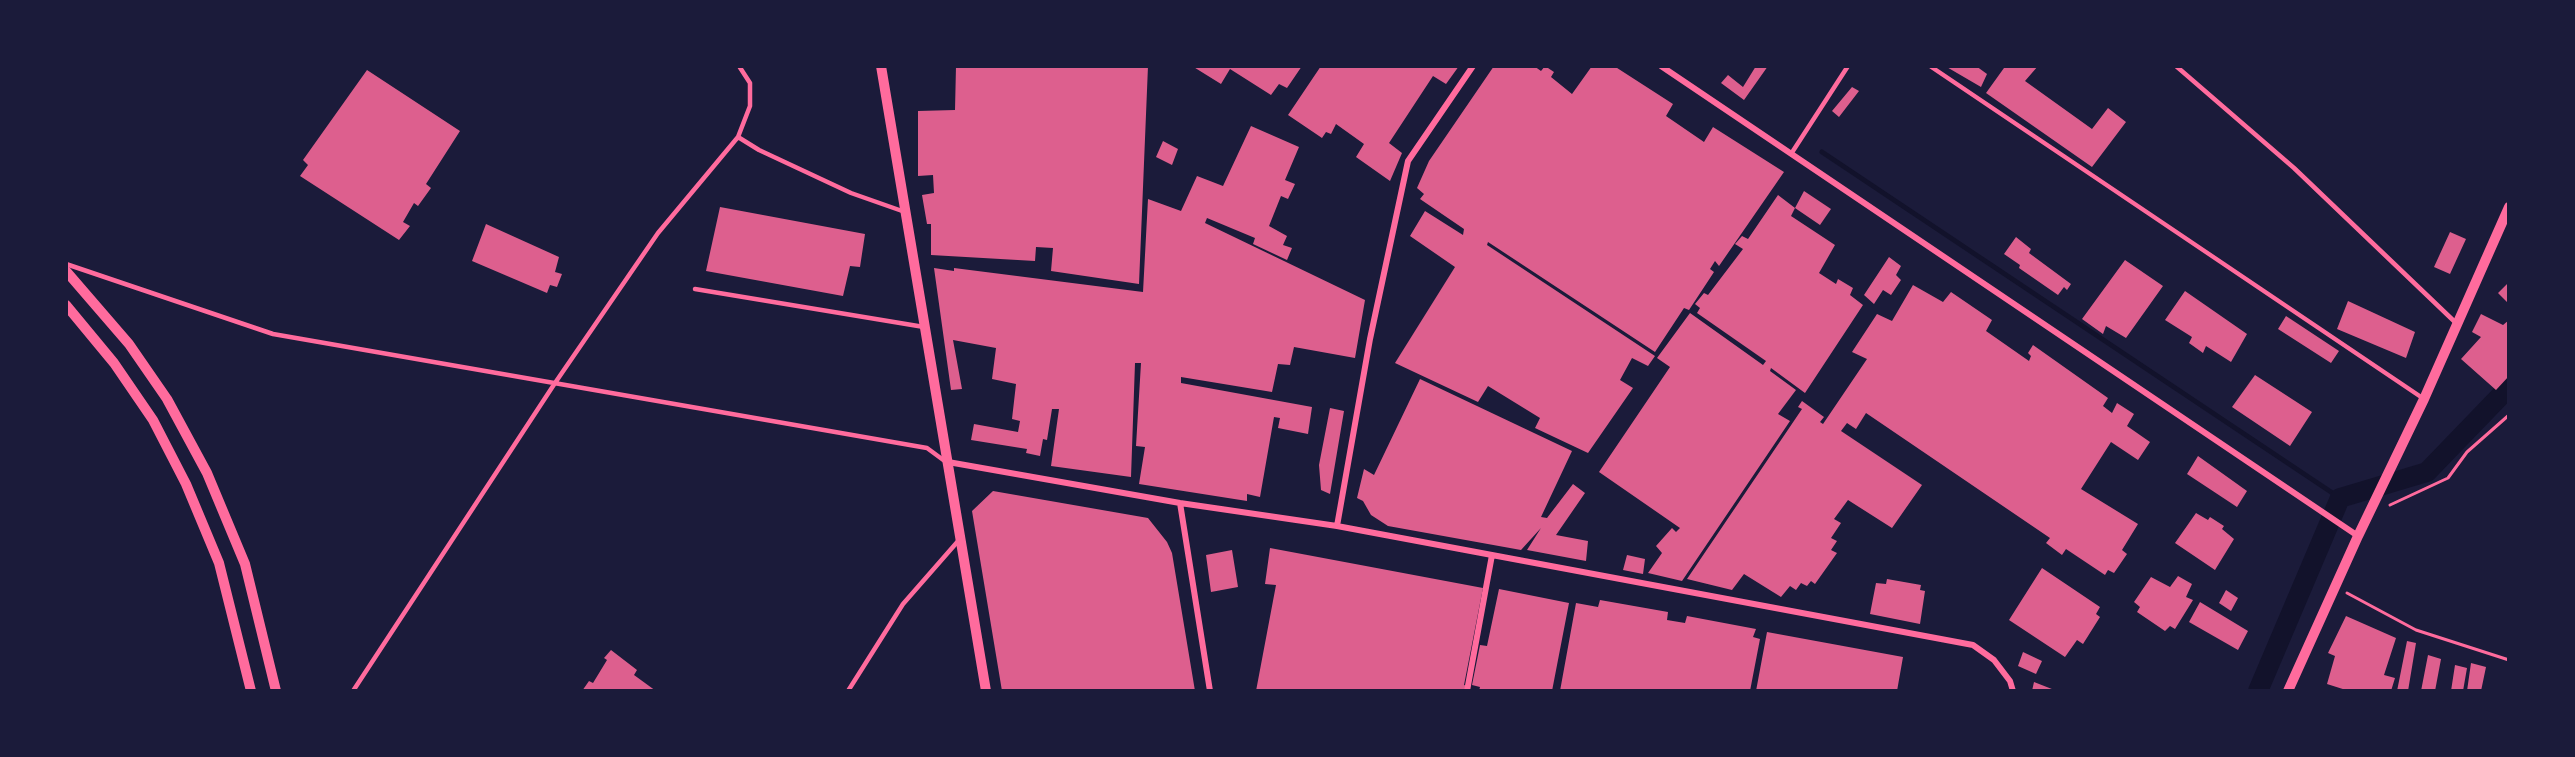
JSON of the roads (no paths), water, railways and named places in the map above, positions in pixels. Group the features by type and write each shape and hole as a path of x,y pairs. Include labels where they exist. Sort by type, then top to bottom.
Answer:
{"street":[{"path":"881,66 986,691"},
{"path":"1337,526 1374,318 1408,161 1473,66"},
{"path":"1661,66 2358,537"},
{"path":"2288,691 2424,399 2509,207"},
{"path":"66,271 135,353 167,399 207,473 245,564 276,691"},
{"path":"66,305 114,363 153,420 186,483 219,563 251,691"},
{"path":"947,462 1180,503 1337,526 1973,645 1995,660 2010,681 2013,691"},
{"path":"1180,503 1210,691"},
{"path":"1467,691 1492,555"}],"lane":[{"path":"353,691 555,383 658,233 738,137 750,106 750,83 739,66"},
{"path":"1791,155 1848,66"},
{"path":"1930,66 2424,399"},
{"path":"2176,66 2294,168 2456,323"},
{"path":"738,137 759,150 851,193 906,212"},
{"path":"66,264 88,269 182,305 273,334 927,448 947,462"},
{"path":"695,289 924,327"},
{"path":"848,691 903,604 961,538"}],"waterway":[{"path":"1822,152 2340,498"},
{"path":"2258,691 2340,498 2427,472 2509,387"}]}
